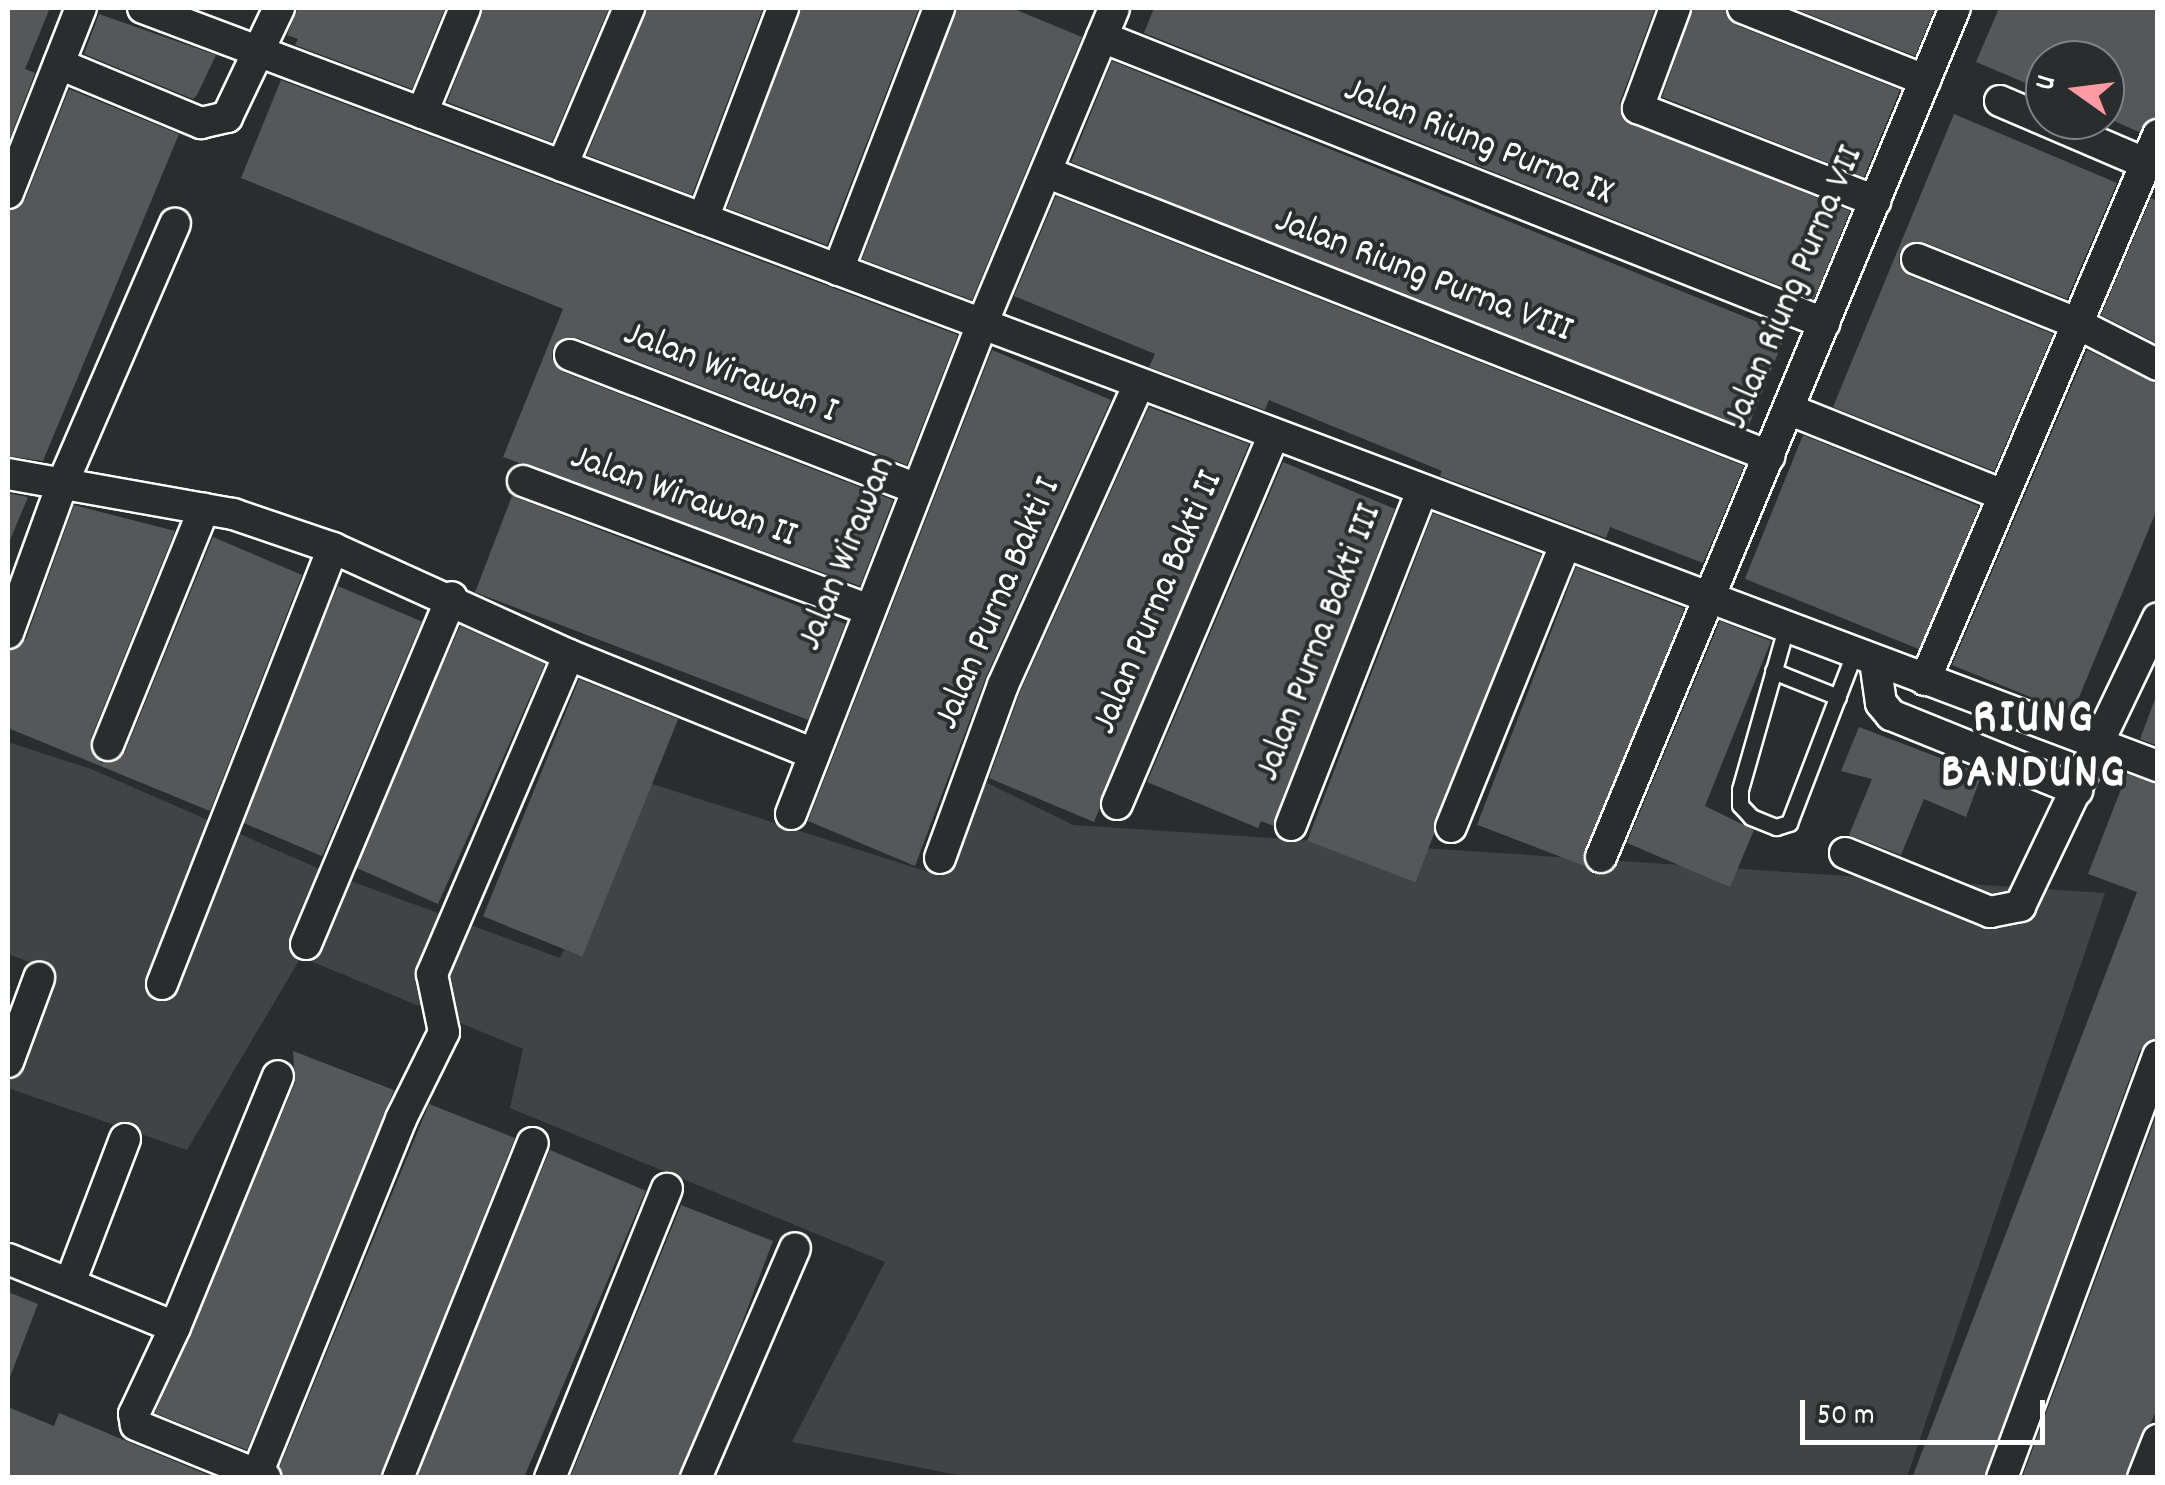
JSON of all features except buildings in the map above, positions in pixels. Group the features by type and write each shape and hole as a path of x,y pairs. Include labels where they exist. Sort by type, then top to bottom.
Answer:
{"street":[{"path":"8,193 81,8"},
{"path":"142,8 2158,766"},
{"path":"58,64 201,123 227,118 261,52 278,8"},
{"path":"422,112 464,8"},
{"path":"562,166 629,8"},
{"path":"702,219 783,8"},
{"path":"838,270 940,8"},
{"name":"Jalan Wirawan","path":"791,814 811,753 982,324 1114,8"},
{"path":"1675,8 1638,108 1875,201"},
{"path":"1743,8 1925,80"},
{"name":"Jalan Riung Purna VII","path":"1601,857 1769,456 1802,416 1824,324 1955,8"},
{"name":"Jalan Riung Purna IX","path":"1102,37 1824,324"},
{"path":"1925,680 2074,322 2151,149 2000,102"},
{"name":"Jalan Riung Purna VIII","path":"1048,173 1769,456"},
{"path":"8,633 61,487 175,224"},
{"path":"1917,258 2074,322 2158,365"},
{"name":"Jalan Wirawan I","path":"570,355 917,489"},
{"name":"Jalan Purna Bakti I","path":"940,858 1003,685 1139,384"},
{"path":"1802,416 2001,494"},
{"name":"Jalan Purna Bakti II","path":"1117,804 1274,434"},
{"path":"8,474 61,487 204,509 333,548 452,597 569,654 811,753"},
{"name":"Jalan Wirawan II","path":"524,481 870,610"},
{"name":"Jalan Purna Bakti III","path":"1292,825 1422,491"},
{"path":"108,744 204,509"},
{"path":"1452,827 1566,545"},
{"path":"162,984 333,548"},
{"path":"306,944 452,597"},
{"path":"1845,853 2006,914 2020,906 2158,618"},
{"path":"278,1076 175,1327 134,1414 146,1432 185,1464 261,1476 401,1119 444,1032 432,974 569,654"},
{"path":"1865,658 1881,703 1891,714 2078,790"},
{"path":"8,1062 39,978"},
{"path":"2002,1478 2158,1056"},
{"path":"70,1282 125,1139"},
{"path":"398,1478 533,1143"},
{"path":"550,1478 667,1189"},
{"path":"696,1478 795,1248"},
{"path":"8,1258 175,1327"},
{"path":"2143,1478 2158,1440"}],"lane":[{"path":"1786,628 1740,790 1740,806 1751,817 1776,827 1789,823 1838,697 1865,658"},
{"path":"1773,671 1838,697"}],"shaded area":[{"path":"8,742 91,769 329,873 560,958 643,781 941,876 977,778 1073,825 2105,893 1907,1477 967,1477 792,1442 885,1262 510,1108 523,1049 301,957 187,1150 8,1088 51,970 8,954"}],"district":[{"name":"RIUNG BANDUNG","path":"2034,748"}]}
